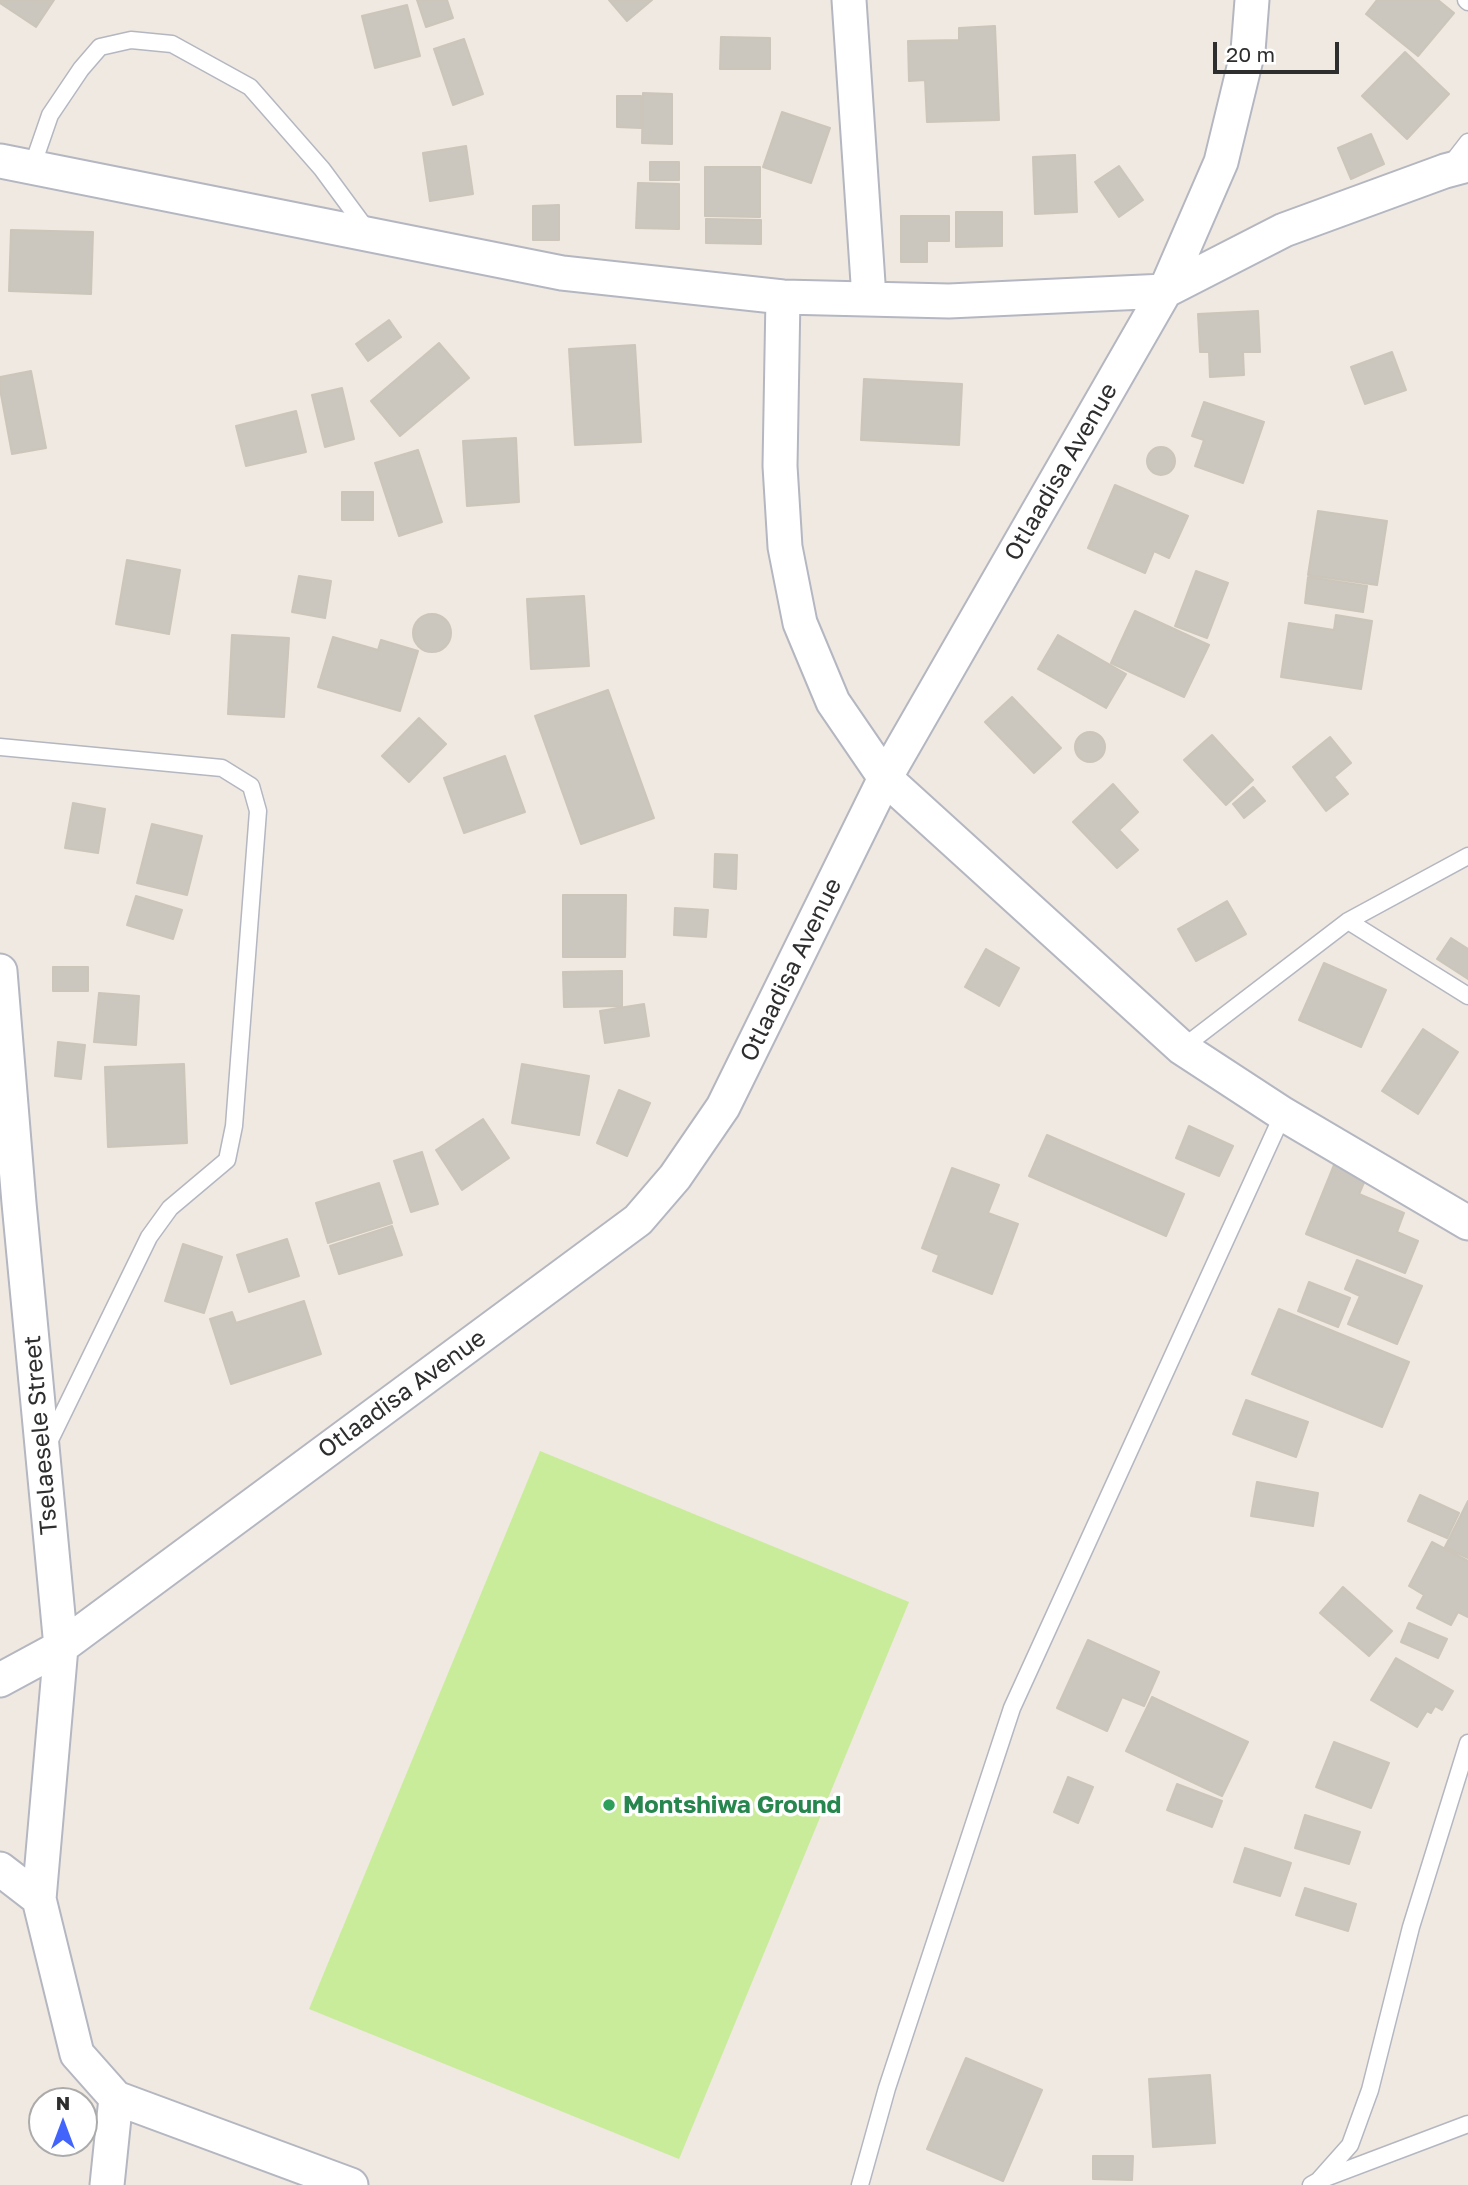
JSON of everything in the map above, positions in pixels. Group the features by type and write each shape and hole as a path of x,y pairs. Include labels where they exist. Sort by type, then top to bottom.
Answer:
{"street":[{"path":"849,0 869,298"},
{"name":"Otlaadisa Avenue","path":"0,1680 61,1647 638,1220 676,1177 723,1107 885,778 1165,291 1221,162 1248,51 1252,0"},
{"path":"16,164 562,273 783,297 949,301 1165,291 1284,230 1457,168"},
{"path":"783,297 780,466 785,547 800,623 833,702 885,778 1182,1048 1283,1114 1468,1223"},
{"name":"Tselaesele Street","path":"0,971 61,1647 39,1899 77,2054 116,2098"},
{"path":"0,1869 39,1899"},
{"path":"107,2185 116,2098 351,2185"}],"lane":[{"path":"16,164 81,69 100,47 131,40 172,44 250,88 322,169 371,235"},
{"path":"1457,168 1468,142"},
{"path":"0,747 222,768 251,786 258,811 234,1126 227,1160 170,1208 149,1237 43,1455"},
{"path":"1182,1048 1348,921 1468,856"},
{"path":"1348,921 1468,996"},
{"path":"860,2185 887,2088 1012,1708 1283,1114"},
{"path":"1314,2183 1350,2145 1370,2091 1411,1927 1468,1743"},
{"path":"1314,2183 1468,2124"}],"green space":[{"name":"Montshiwa Ground","path":"540,1451 909,1602 679,2159 309,2009"}],"building":[{"path":"0,0 54,0 36,27 0,3"},
{"path":"417,0 447,0 453,18 426,27"},
{"path":"609,0 652,0 627,21"},
{"path":"1377,0 1438,0 1454,13 1418,56 1366,14"},
{"path":"407,5 420,56 375,68 362,16"},
{"path":"995,26 999,120 927,122 925,80 909,81 908,41 959,40 959,28"},
{"path":"721,37 770,38 770,69 720,69"},
{"path":"464,39 483,94 453,105 434,49"},
{"path":"1405,52 1449,94 1407,139 1362,96"},
{"path":"643,93 672,94 672,144 642,143"},
{"path":"617,96 641,96 641,128 617,127"},
{"path":"782,112 830,128 811,183 763,167"},
{"path":"1371,134 1384,164 1351,179 1338,148"},
{"path":"466,146 473,194 430,201 423,153"},
{"path":"1075,155 1077,212 1035,214 1033,157"},
{"path":"650,162 679,162 679,180 650,180"},
{"path":"1119,166 1143,200 1119,217 1095,182"},
{"path":"705,167 760,167 760,217 705,216"},
{"path":"638,183 679,184 679,229 636,228"},
{"path":"559,205 559,240 533,240 533,206"},
{"path":"956,212 1002,212 1002,246 956,247"},
{"path":"901,216 949,216 949,241 927,241 927,262 901,262"},
{"path":"706,219 761,220 761,244 706,243"},
{"path":"11,230 93,232 91,294 9,291"},
{"path":"1258,311 1260,352 1243,352 1244,375 1210,377 1209,352 1200,352 1198,314"},
{"path":"389,320 401,337 368,361 356,344"},
{"path":"439,343 469,378 400,436 371,401"},
{"path":"635,345 641,442 575,445 569,349"},
{"path":"1392,352 1406,390 1365,404 1351,367"},
{"path":"31,371 46,448 12,454 0,377"},
{"path":"864,379 962,384 959,445 861,440"},
{"path":"342,388 354,439 325,447 312,395"},
{"path":"1204,402 1264,422 1243,483 1195,466 1204,440 1192,436"},
{"path":"296,411 306,452 246,466 236,426"},
{"path":"516,438 519,502 467,506 463,441"},
{"path":"1161,447 1171,451 1175,461 1171,471 1161,475 1151,471 1147,461 1151,451"},
{"path":"418,450 442,522 399,536 375,463"},
{"path":"1115,485 1188,516 1169,558 1154,551 1145,573 1088,548"},
{"path":"342,492 373,492 373,520 342,520"},
{"path":"1318,511 1387,521 1377,585 1308,575"},
{"path":"127,560 180,570 169,634 116,624"},
{"path":"1196,571 1228,583 1207,638 1175,626"},
{"path":"299,576 331,581 325,618 292,612"},
{"path":"1308,577 1367,586 1363,612 1305,603"},
{"path":"584,596 589,666 531,669 527,599"},
{"path":"1135,611 1209,645 1184,697 1111,663"},
{"path":"432,614 445,620 451,633 445,646 432,652 419,646 413,633 419,620"},
{"path":"1336,615 1372,621 1361,689 1281,677 1289,623 1334,630"},
{"path":"232,635 289,638 284,717 228,714"},
{"path":"1058,635 1126,674 1106,708 1038,669"},
{"path":"333,637 378,650 381,640 418,651 400,711 318,687"},
{"path":"608,690 654,818 581,844 535,716"},
{"path":"1012,697 1061,748 1034,773 985,722"},
{"path":"419,718 446,744 409,782 382,756"},
{"path":"1090,732 1101,736 1105,747 1101,758 1090,762 1079,758 1075,747 1079,736"},
{"path":"1212,735 1253,780 1226,805 1184,760"},
{"path":"1330,737 1351,763 1334,777 1348,794 1326,811 1293,767"},
{"path":"505,756 525,812 464,833 444,778"},
{"path":"1113,784 1138,812 1119,830 1138,850 1117,868 1073,822"},
{"path":"1253,787 1265,801 1244,818 1233,804"},
{"path":"73,803 105,809 98,853 65,848"},
{"path":"152,824 202,836 187,895 137,883"},
{"path":"715,854 737,855 736,889 714,887"},
{"path":"563,895 626,895 625,957 563,957"},
{"path":"136,896 182,910 173,939 127,925"},
{"path":"1227,901 1246,934 1196,961 1178,929"},
{"path":"675,908 708,910 706,937 674,935"},
{"path":"1451,938 1468,949 1468,979 1437,959"},
{"path":"986,949 1019,968 999,1006 965,987"},
{"path":"1324,963 1386,990 1361,1047 1299,1020"},
{"path":"53,967 88,967 88,991 53,991"},
{"path":"622,971 622,1006 564,1007 563,972"},
{"path":"99,993 139,996 136,1045 94,1042"},
{"path":"644,1004 649,1036 605,1043 600,1011"},
{"path":"1423,1029 1458,1052 1418,1114 1382,1091"},
{"path":"58,1042 85,1045 81,1079 55,1076"},
{"path":"184,1064 187,1143 108,1147 105,1067"},
{"path":"522,1064 589,1076 579,1135 512,1123"},
{"path":"619,1090 650,1103 627,1156 597,1143"},
{"path":"483,1119 509,1158 462,1190 436,1150"},
{"path":"1189,1126 1233,1146 1219,1176 1176,1158"},
{"path":"1047,1135 1184,1194 1166,1236 1029,1176"},
{"path":"422,1152 438,1204 411,1212 394,1161"},
{"path":"1334,1165 1366,1178 1359,1194 1404,1213 1397,1232 1418,1241 1405,1273 1306,1234"},
{"path":"952,1168 999,1185 988,1213 1018,1224 992,1294 933,1271 939,1255 922,1248"},
{"path":"379,1183 392,1223 328,1243 316,1203"},
{"path":"392,1226 402,1255 339,1274 330,1246"},
{"path":"287,1239 299,1276 249,1292 237,1255"},
{"path":"183,1244 222,1257 204,1313 165,1301"},
{"path":"1357,1260 1422,1286 1397,1344 1348,1324 1360,1296 1345,1289"},
{"path":"1309,1282 1350,1298 1338,1327 1298,1311"},
{"path":"304,1301 321,1354 231,1384 210,1319 232,1312 236,1323"},
{"path":"1279,1309 1409,1362 1382,1427 1252,1374"},
{"path":"1246,1400 1308,1422 1296,1457 1233,1434"},
{"path":"1257,1482 1318,1493 1313,1526 1251,1516"},
{"path":"1420,1495 1459,1513 1447,1538 1408,1521"},
{"path":"1468,1501 1468,1558 1445,1547"},
{"path":"1432,1542 1468,1561 1468,1617 1458,1612 1451,1625 1417,1608 1424,1595 1409,1586"},
{"path":"1343,1587 1392,1631 1369,1656 1320,1613"},
{"path":"1409,1623 1447,1639 1438,1658 1401,1642"},
{"path":"1088,1640 1159,1672 1144,1706 1122,1697 1107,1731 1057,1708"},
{"path":"1396,1658 1453,1691 1442,1710 1435,1706 1431,1713 1427,1711 1417,1727 1371,1700"},
{"path":"1152,1697 1248,1742 1222,1796 1126,1751"},
{"path":"1334,1742 1389,1763 1371,1808 1316,1787"},
{"path":"1068,1777 1093,1787 1078,1823 1054,1812"},
{"path":"1177,1784 1222,1801 1212,1827 1167,1810"},
{"path":"1305,1815 1360,1832 1349,1864 1295,1848"},
{"path":"1245,1848 1291,1863 1280,1896 1234,1882"},
{"path":"1305,1888 1356,1904 1348,1931 1296,1915"},
{"path":"966,2058 1042,2090 1003,2181 927,2149"},
{"path":"1210,2075 1215,2143 1153,2147 1149,2079"},
{"path":"1093,2156 1133,2156 1132,2180 1093,2179"}],"place":[{"name":"Montshiwa Ground","path":"609,1805"}]}
